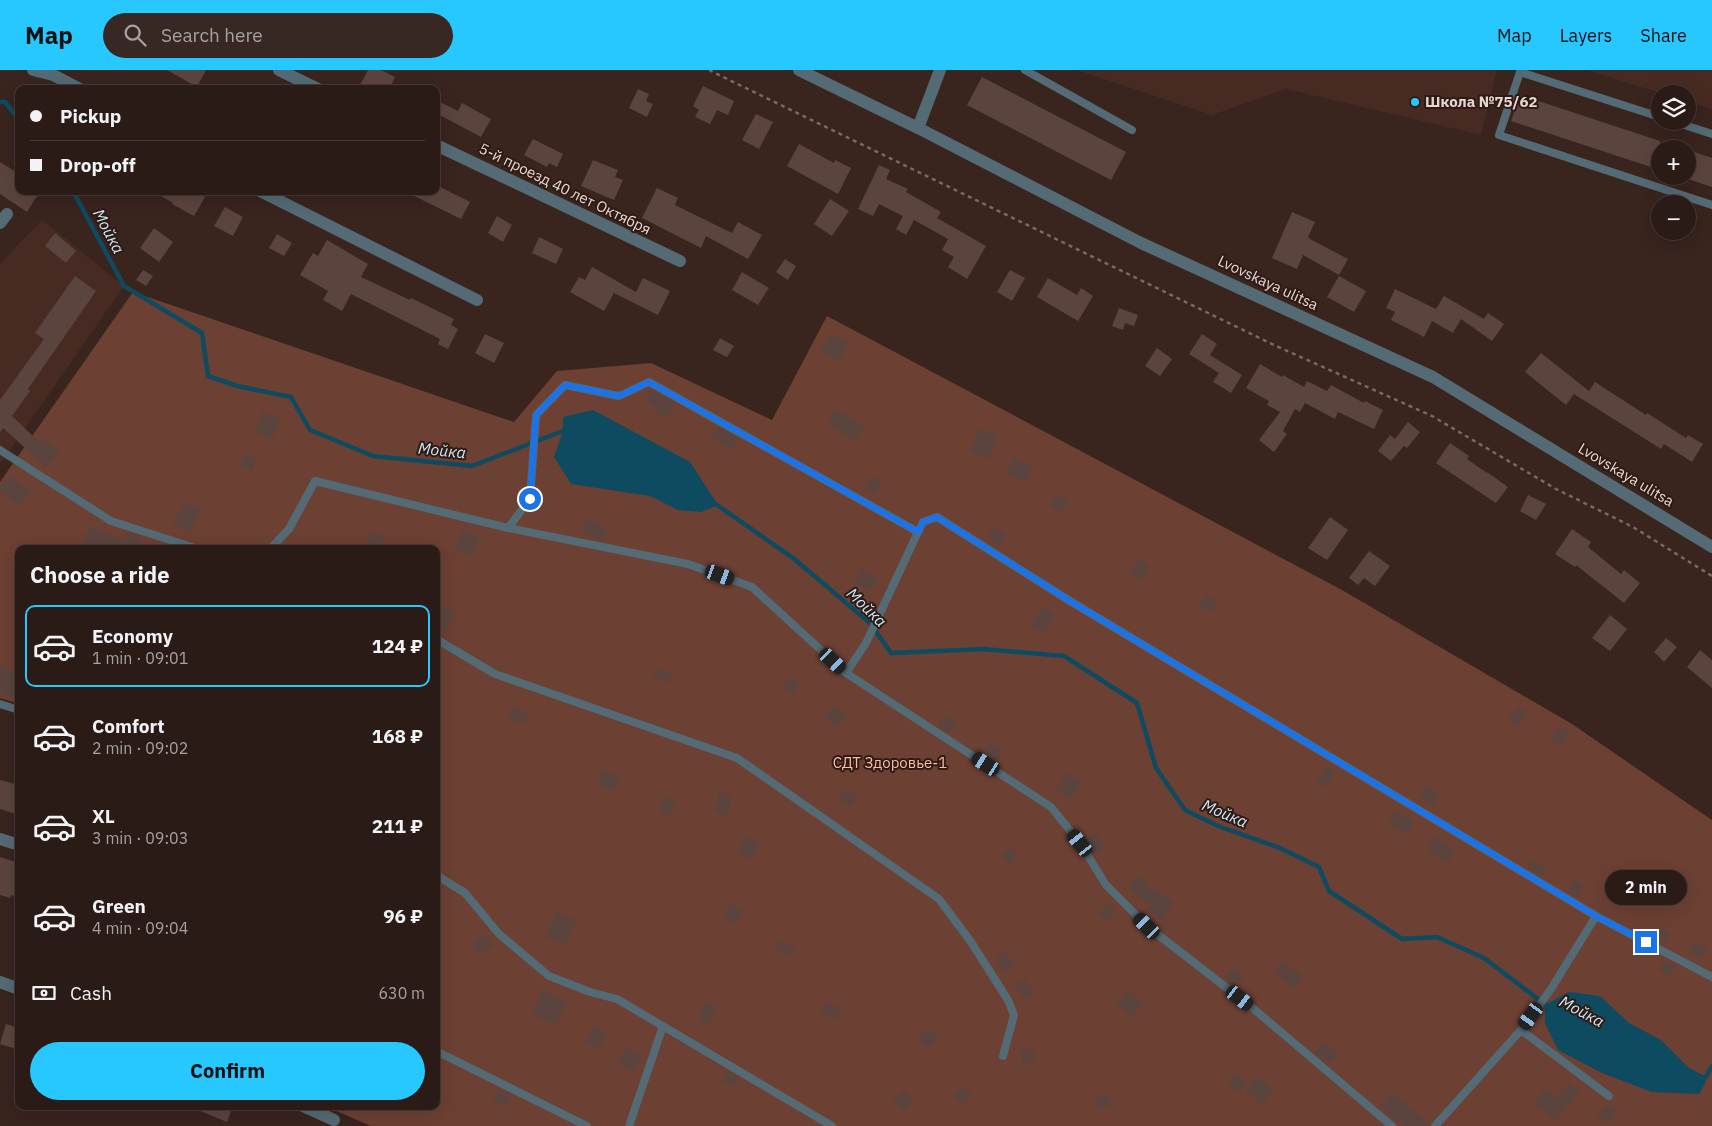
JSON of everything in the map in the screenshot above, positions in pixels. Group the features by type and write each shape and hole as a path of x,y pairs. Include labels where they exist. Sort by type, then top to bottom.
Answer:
{"street":[{"path":"33,70 53,75 72,85"},
{"path":"279,70 310,85"},
{"name":"Lvovskaya ulitsa","path":"799,70 918,128 1140,243 1433,377 1712,547"},
{"path":"918,128 940,70"},
{"name":"5-й проезд 40 лет Октября","path":"440,147 680,261"},
{"path":"268,195 477,300"},
{"path":"0,839 15,844"},
{"path":"0,982 15,988"},
{"path":"312,1110 334,1120"}],"lane":[{"path":"1025,70 1132,130"},
{"path":"1651,114 1520,72 1499,135 1712,205"},
{"path":"1696,129 1712,134"},
{"path":"508,528 530,499 536,415 565,385 619,396 649,382 918,532"},
{"path":"0,450 110,521 185,545"},
{"path":"274,545 289,529 315,481 508,528 688,564 752,587 846,673 1051,807 1080,843 1106,885 1147,926 1255,1010 1392,1126"},
{"path":"846,673 866,642 923,522 937,517 1070,601 1596,916 1712,976"},
{"path":"440,641 495,674 736,758 939,899 971,942 1008,1000 1014,1015 1003,1056"},
{"path":"0,704 15,709"},
{"path":"440,877 465,893 499,934 549,976 590,992 616,999 832,1126"},
{"path":"1435,1126 1521,1030 1551,989 1596,916"},
{"path":"629,1126 663,1026"},
{"path":"1521,1030 1609,1096"},
{"path":"440,1053 587,1126"}],"path":[{"path":"709,70 1274,345 1432,416 1556,489 1633,527 1712,576"}],"shaded area":[{"name":"Школа №75/62","path":"1077,70 1497,70 1481,135 1286,89 1212,115"},
{"path":"1587,70 1712,70 1712,109 1696,104 1696,85 1651,85 1651,90"},
{"path":"42,220 124,286 0,464 0,264"}],"green space":[{"name":"СДТ Здоровье-1","path":"133,292 514,422 557,371 651,363 772,420 827,316 1342,590 1572,724 1712,820 1712,1126 371,1126 334,1110 440,1110 440,545 15,545 15,703 0,698 0,482"}],"water":[{"path":"593,410 690,462 718,505 701,512 678,510 650,496 571,484 554,457 563,431 563,417"},
{"path":"1569,992 1600,996 1629,1023 1661,1040 1689,1068 1706,1077 1705,1084 1699,1094 1652,1092 1602,1073 1558,1050 1545,1023 1545,1005"}],"building":[{"path":"167,70 206,70 198,85 193,85"},
{"path":"368,70 381,70 395,77 391,85 360,85"},
{"path":"982,77 1126,152 1111,180 967,105"},
{"path":"703,86 734,101 728,115 717,110 710,124 695,117 699,110 693,106"},
{"path":"638,89 649,94 646,101 653,104 647,117 629,108"},
{"path":"1520,95 1657,140 1651,140 1651,167 1511,121"},
{"path":"440,102 458,111 462,103 491,119 481,137 440,115"},
{"path":"756,114 773,122 759,149 742,140"},
{"path":"533,139 563,154 557,167 549,163 547,167 524,155"},
{"path":"799,144 834,163 835,160 851,168 838,194 787,166"},
{"path":"1696,153 1712,158 1712,187 1696,182"},
{"path":"593,160 618,170 615,177 623,180 614,200 581,186"},
{"path":"0,162 15,171 15,195 38,195 27,212 0,194"},
{"path":"879,165 890,170 886,179 908,189 906,192 941,212 937,218 986,246 967,279 948,267 954,257 942,250 948,239 914,220 906,235 896,229 903,216 879,204 873,216 858,209"},
{"path":"440,187 470,202 461,219 412,195 440,195"},
{"path":"657,188 678,198 675,205 732,233 738,222 762,235 748,259 706,236 701,248 642,218"},
{"path":"160,195 201,195 205,197 194,216"},
{"path":"830,199 849,211 832,236 814,224"},
{"path":"225,207 243,217 233,236 214,226"},
{"path":"1292,212 1315,222 1308,237 1310,239 1348,259 1339,275 1303,255 1297,269 1272,258"},
{"path":"497,216 512,225 503,242 488,233"},
{"path":"154,228 173,242 159,262 140,248"},
{"path":"55,233 76,251 66,263 45,246"},
{"path":"277,234 292,243 284,256 269,248"},
{"path":"539,237 563,249 556,264 532,253"},
{"path":"327,240 368,264 361,277 454,319 451,325 458,329 448,349 438,344 440,339 351,294 342,311 323,300 328,291 300,275 313,253 318,256"},
{"path":"785,259 796,266 788,280 776,272"},
{"path":"592,267 636,292 643,278 670,291 658,315 614,293 604,311 570,292 579,277 585,280"},
{"path":"143,270 153,276 146,286 136,280"},
{"path":"1010,270 1025,278 1012,301 997,292"},
{"path":"742,272 769,288 758,305 732,290"},
{"path":"75,276 96,291 28,389 30,391 12,416 38,441 42,437 59,452 46,467 3,428 0,433 0,400 44,339 35,333"},
{"path":"1339,276 1366,291 1354,312 1327,297"},
{"path":"1048,278 1077,295 1081,288 1093,296 1078,321 1037,297"},
{"path":"1395,289 1436,309 1444,296 1484,319 1488,313 1504,324 1492,341 1461,319 1453,333 1432,321 1424,337 1391,320 1395,312 1386,308"},
{"path":"1119,308 1138,315 1134,326 1125,323 1123,330 1112,326"},
{"path":"831,333 849,343 839,361 821,351"},
{"path":"485,334 504,343 494,363 475,353"},
{"path":"1202,334 1217,344 1210,355 1242,375 1231,393 1213,382 1219,373 1189,354"},
{"path":"720,338 734,346 727,357 713,350"},
{"path":"1157,348 1172,359 1160,376 1145,366"},
{"path":"1541,353 1589,391 1595,382 1686,438 1688,435 1703,444 1692,462 1664,444 1661,449 1574,394 1566,405 1525,372"},
{"path":"1260,364 1304,387 1307,381 1327,391 1331,385 1364,403 1365,401 1383,410 1374,429 1338,412 1335,419 1305,403 1300,412 1295,409 1283,431 1287,434 1274,452 1259,440 1280,412 1267,405 1269,401 1246,388"},
{"path":"651,390 675,403 667,418 653,410 655,406 645,400"},
{"path":"836,409 865,426 855,441 827,424"},
{"path":"262,412 280,420 272,439 254,431"},
{"path":"1408,422 1420,432 1407,448 1404,446 1391,461 1378,451 1390,435 1395,439"},
{"path":"718,427 738,438 732,449 712,438"},
{"path":"980,428 998,436 989,459 970,451"},
{"path":"1450,443 1469,456 1467,459 1508,487 1496,503 1436,463"},
{"path":"245,454 257,459 252,471 240,465"},
{"path":"1014,458 1033,467 1025,483 1006,473"},
{"path":"10,475 30,491 18,506 0,491 0,487"},
{"path":"871,476 882,480 876,494 865,489"},
{"path":"1056,494 1069,500 1063,512 1050,506"},
{"path":"1528,495 1546,504 1536,520 1520,511"},
{"path":"184,501 201,509 190,532 173,524"},
{"path":"1330,517 1348,530 1327,560 1308,548"},
{"path":"588,519 608,530 601,541 581,531"},
{"path":"90,526 124,541 128,532 143,539 140,545 82,544"},
{"path":"994,527 1006,535 1000,545 987,537"},
{"path":"1572,529 1591,542 1588,547 1621,574 1624,570 1640,583 1624,603 1576,565 1575,567 1555,554"},
{"path":"461,530 479,536 473,556 455,550"},
{"path":"371,532 385,537 382,545 366,545"},
{"path":"1369,551 1390,566 1375,586 1364,578 1358,585 1349,578"},
{"path":"1138,559 1150,565 1142,580 1130,574"},
{"path":"861,569 877,578 870,591 854,582"},
{"path":"1206,595 1218,602 1212,613 1200,606"},
{"path":"1042,607 1055,614 1044,633 1032,626"},
{"path":"440,608 454,612 447,631 440,628"},
{"path":"1610,615 1627,629 1610,651 1592,638"},
{"path":"1666,638 1677,647 1664,662 1654,652"},
{"path":"1700,650 1712,660 1712,688 1687,667"},
{"path":"0,665 15,672 15,699 0,692"},
{"path":"658,667 672,673 667,684 653,677"},
{"path":"790,677 800,684 792,694 782,687"},
{"path":"512,706 528,713 524,724 507,718"},
{"path":"834,706 847,716 838,727 825,717"},
{"path":"1518,706 1527,712 1518,726 1509,719"},
{"path":"945,715 956,724 948,733 938,725"},
{"path":"1559,726 1570,733 1561,746 1550,739"},
{"path":"990,743 1002,749 997,760 984,753"},
{"path":"1325,766 1336,772 1328,787 1317,782"},
{"path":"603,770 620,776 615,791 597,785"},
{"path":"1066,773 1081,782 1070,799 1056,790"},
{"path":"0,780 15,784 15,814 0,809"},
{"path":"1427,785 1440,794 1433,805 1419,796"},
{"path":"846,789 857,798 851,807 839,799"},
{"path":"719,792 732,796 727,816 714,812"},
{"path":"664,797 675,801 669,816 658,812"},
{"path":"1396,810 1415,822 1407,835 1388,823"},
{"path":"1097,833 1105,848 1093,853 1085,839"},
{"path":"744,836 759,843 752,859 737,853"},
{"path":"1435,837 1455,851 1447,863 1427,849"},
{"path":"1009,848 1018,855 1010,864 1001,857"},
{"path":"0,857 15,862 15,896 11,895 10,898 0,895"},
{"path":"1533,860 1546,868 1540,876 1528,868"},
{"path":"1137,875 1148,883 1147,885 1174,902 1162,920 1146,910 1150,905 1128,888"},
{"path":"1575,879 1584,886 1577,897 1567,891"},
{"path":"1108,903 1116,912 1106,921 1098,913"},
{"path":"730,904 743,911 736,924 723,917"},
{"path":"556,912 576,920 566,944 546,937"},
{"path":"1657,925 1670,934 1664,944 1650,935"},
{"path":"485,934 493,945 479,955 472,944"},
{"path":"780,940 795,947 790,957 775,950"},
{"path":"1695,941 1707,949 1700,959 1688,951"},
{"path":"1006,952 1015,966 1004,973 995,959"},
{"path":"1665,960 1675,967 1669,976 1659,970"},
{"path":"1283,961 1303,977 1294,988 1274,972"},
{"path":"1233,968 1243,977 1235,986 1224,977"},
{"path":"1025,979 1034,993 1025,1000 1015,985"},
{"path":"543,990 567,1003 556,1025 531,1013"},
{"path":"1128,991 1143,1003 1131,1017 1116,1005"},
{"path":"707,1002 717,1007 708,1025 698,1020"},
{"path":"826,1002 841,1009 836,1020 821,1012"},
{"path":"6,1024 15,1027 15,1049 0,1044"},
{"path":"594,1026 607,1033 599,1049 585,1042"},
{"path":"928,1028 939,1038 928,1048 918,1039"},
{"path":"1321,1042 1338,1052 1331,1063 1314,1053"},
{"path":"627,1047 642,1056 633,1072 618,1063"},
{"path":"1033,1048 1037,1060 1023,1064 1020,1052"},
{"path":"727,1071 738,1077 734,1086 722,1081"},
{"path":"1236,1074 1247,1083 1239,1092 1228,1084"},
{"path":"1257,1077 1274,1090 1262,1104 1246,1091"},
{"path":"1569,1083 1580,1092 1556,1121 1533,1104 1545,1088 1557,1097"},
{"path":"964,1086 972,1095 961,1105 953,1096"},
{"path":"499,1089 512,1096 506,1107 493,1100"},
{"path":"904,1090 914,1101 904,1111 893,1099"},
{"path":"1105,1093 1111,1104 1100,1110 1094,1099"},
{"path":"1392,1093 1430,1123 1430,1126 1404,1126 1401,1121 1399,1123 1380,1107"},
{"path":"1608,1104 1617,1111 1607,1124 1597,1116"},
{"path":"198,1110 232,1110 227,1122"}],"waterway":[{"name":"Мойка","path":"0,102 5,102 15,115"},
{"name":"Мойка","path":"75,195 124,286 202,333 208,376 237,386 291,397 310,430 373,456 472,466 563,431 567,433"},
{"name":"Мойка","path":"714,503 793,558 870,623 891,653 983,649 1064,656 1137,703 1156,768 1185,810 1218,826 1280,848 1319,867 1329,891 1402,939 1437,937 1484,958 1550,1008"},
{"name":"Мойка","path":"1700,1078 1706,1077 1712,1066"}],"place":[{"name":"Школа №75/62","path":"1415,102"}],"route":[{"path":"530,499 536,415 565,385 619,396 649,382 918,532 923,522 937,517 1070,601 1596,916 1646,942"}]}
